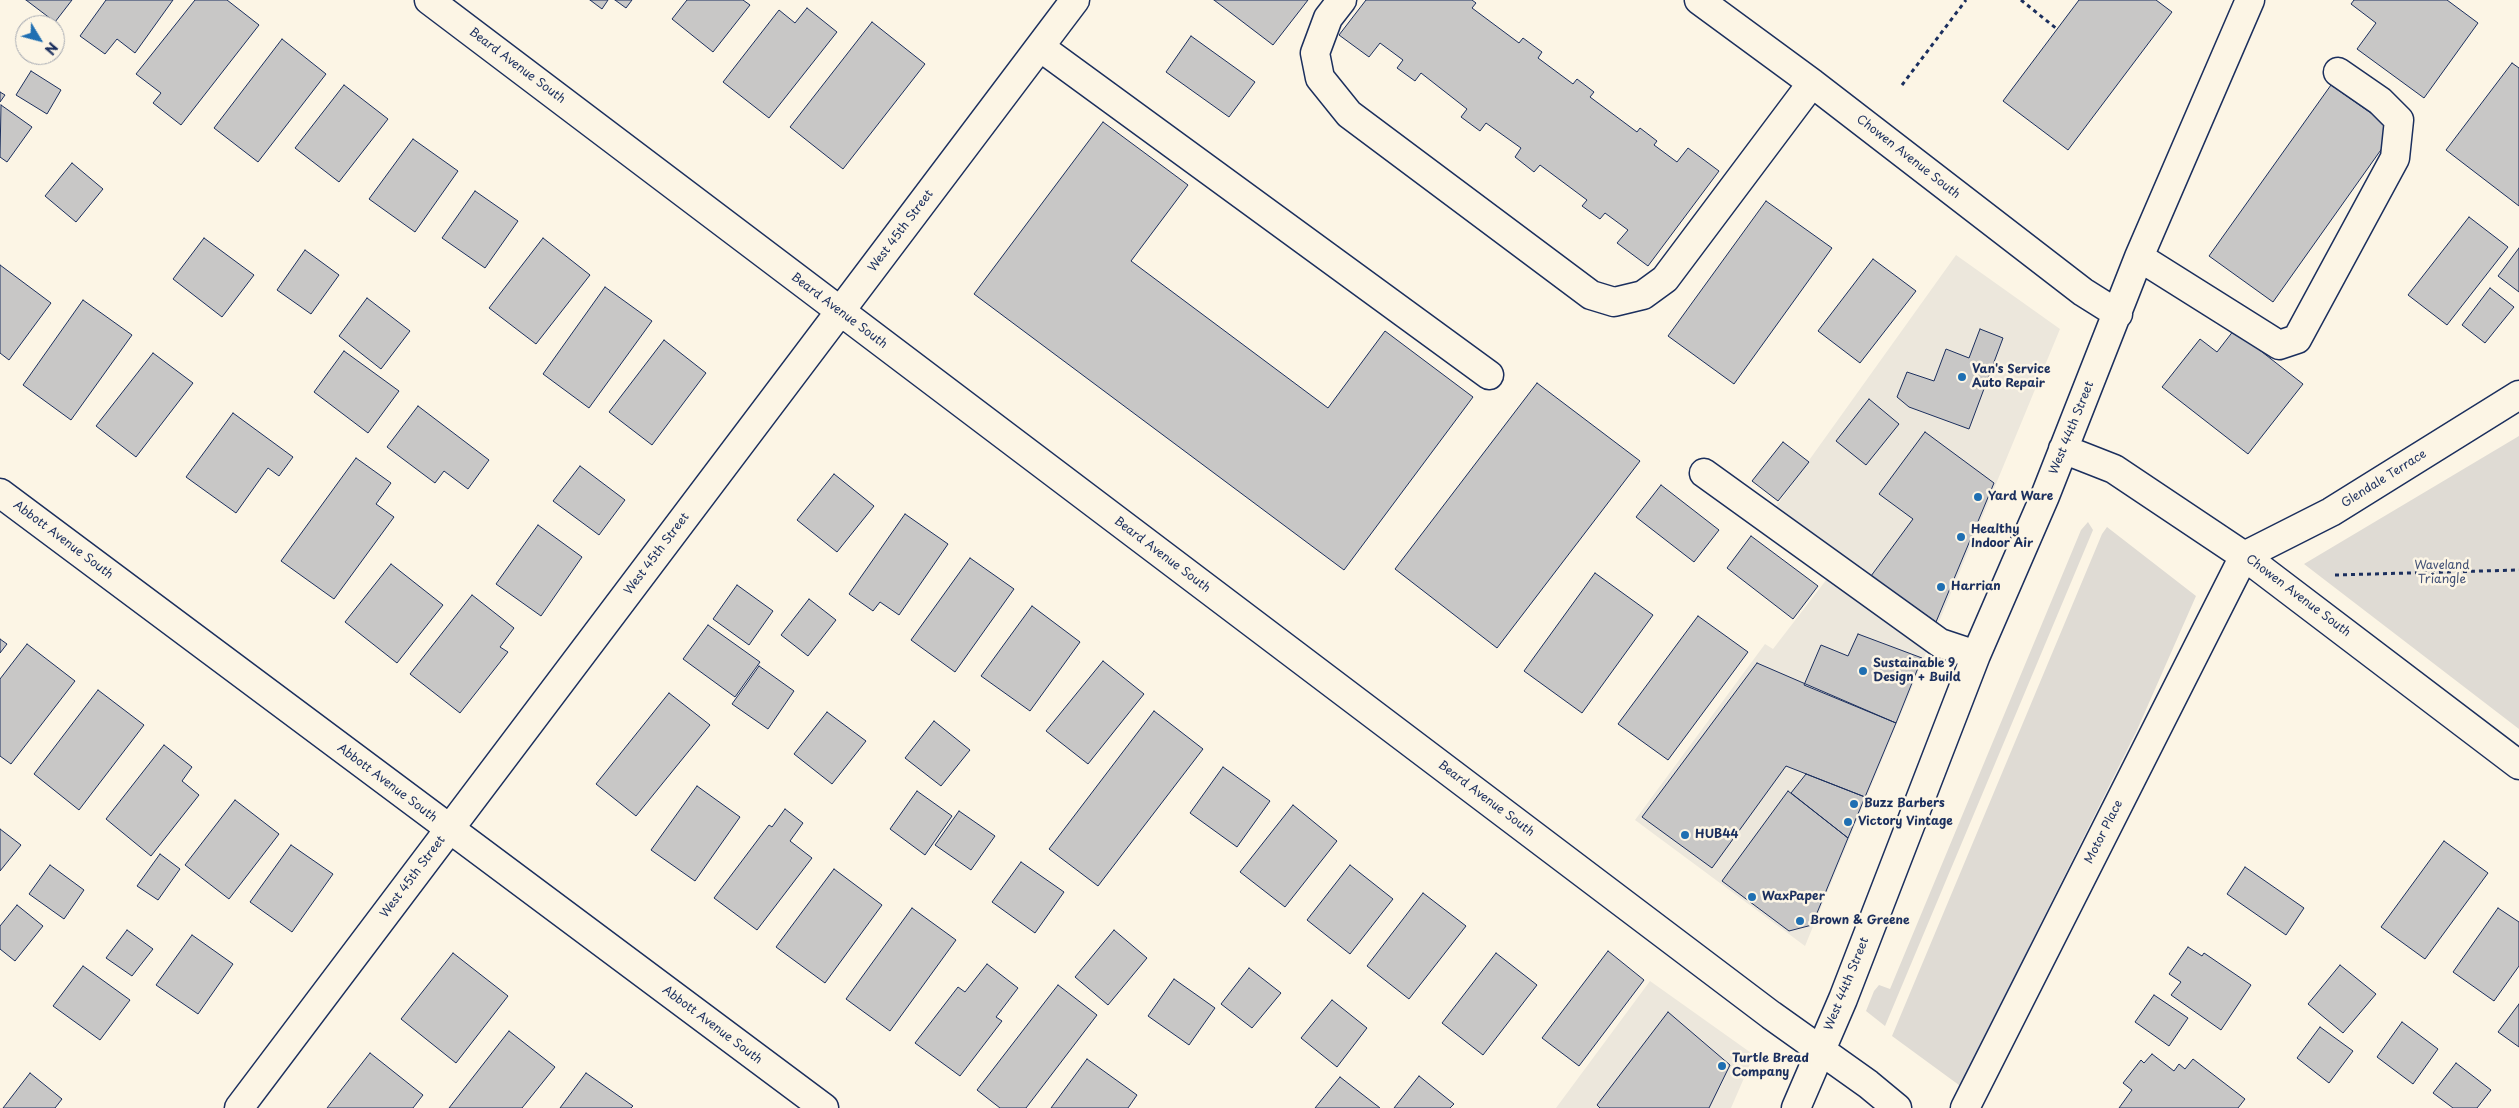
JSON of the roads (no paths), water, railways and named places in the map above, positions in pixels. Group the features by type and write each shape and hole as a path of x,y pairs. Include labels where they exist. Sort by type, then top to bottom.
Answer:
{"street":[{"name":"Beard Avenue South","path":"429,0 1820,1051 1868,1084 1897,1108"},
{"name":"West 45th Street","path":"239,1108 1075,0"},
{"path":"1342,0 1328,18 1315,53 1320,78 1349,114 1591,295 1614,302 1643,294 1665,280 1812,83"},
{"name":"Chowen Avenue South","path":"1699,0 1812,83 2083,292 2118,314"},
{"name":"West 44th Street","path":"1796,1108 1843,999 1976,655 2045,496 2139,257 2250,0"},
{"path":"1040,47 1488,375"},
{"path":"2139,257 2279,344 2297,339 2395,158 2398,120 2380,101 2338,72"},
{"name":"Glendale Terrace","path":"2244,556 2331,512 2519,395"},
{"name":"Chowen Avenue South","path":"2063,449 2114,469 2244,556 2519,765"},
{"path":"1704,473 1940,643 1976,655"},
{"name":"Abbott Avenue South","path":"0,493 824,1108"},
{"name":"Motor Place","path":"1965,1108 2244,556"}],"place":[{"name":"Van's Service Auto Repair","path":"1962,377"},
{"name":"Yard Ware","path":"1978,497"},
{"name":"Healthy Indoor Air","path":"1961,537"},
{"name":"Harrian","path":"1941,587"},
{"name":"Sustainable 9 Design + Build","path":"1863,671"},
{"name":"Buzz Barbers","path":"1854,804"},
{"name":"Victory Vintage","path":"1848,822"},
{"name":"HUB44","path":"1685,835"},
{"name":"WaxPaper","path":"1752,897"},
{"name":"Brown & Greene","path":"1800,921"},
{"name":"Turtle Bread Company","path":"1722,1066"}],"park label":[{"name":"Waveland Triangle","path":"2442,573"}]}
